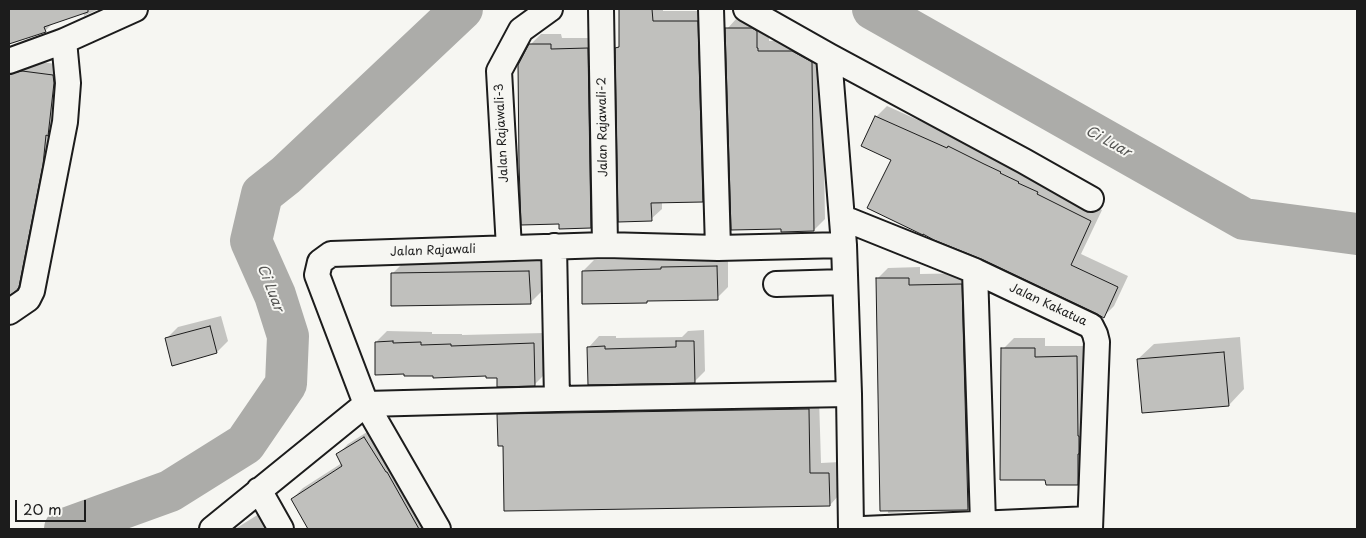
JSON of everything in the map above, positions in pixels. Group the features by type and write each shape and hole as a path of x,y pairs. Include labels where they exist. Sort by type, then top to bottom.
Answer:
{"street":[{"path":"9,61 64,41 135,9"},
{"name":"Jalan Rajawali-3","path":"509,248 499,71 521,30 550,9"},
{"name":"Jalan Rajawali-2","path":"601,9 605,245"},
{"path":"711,9 718,248"},
{"path":"746,9 1091,199"},
{"path":"9,312 28,299 32,291 66,122 68,83 64,41"},
{"path":"829,56 843,218 851,529"},
{"name":"Jalan Kakatua","path":"843,218 975,271 1091,326 1097,342 1090,524"},
{"name":"Jalan Rajawali","path":"438,529 366,404 317,275 320,262 331,254 605,245 718,248 844,245"},
{"path":"554,246 557,399"},
{"path":"975,271 982,523"},
{"path":"776,284 845,282"},
{"path":"212,529 366,404 849,394"},
{"path":"259,490 281,529"},
{"path":"863,529 982,523 1090,524"}],"building":[{"path":"9,9 88,9 88,12 44,27 46,32 9,44"},
{"path":"619,9 652,9 653,21 698,21 703,202 651,203 652,221 618,222 615,48 619,47"},
{"path":"725,28 752,28 757,31 758,51 792,51 812,62 814,231 781,232 781,229 731,230"},
{"path":"529,44 551,44 551,49 588,48 591,228 559,229 559,224 521,225 518,65"},
{"path":"22,71 53,75 54,83 48,136 46,135 43,165 19,287 9,296 9,74"},
{"path":"875,116 947,148 948,146 1001,172 1018,183 1038,192 1037,194 1091,221 1071,265 1118,287 1104,318 981,259 934,240 867,208 891,160 861,146"},
{"path":"717,266 718,300 582,304 582,271"},
{"path":"529,271 531,304 391,306 391,273"},
{"path":"876,278 909,278 909,285 962,284 968,510 880,511"},
{"path":"210,326 217,353 172,366 165,338"},
{"path":"393,341 393,343 421,342 421,345 451,344 451,346 534,343 535,386 497,387 497,378 486,378 486,376 433,378 433,376 404,376 404,374 375,375 375,342"},
{"path":"676,341 694,341 695,383 588,385 587,347 605,346 605,349 676,347"},
{"path":"1001,348 1035,348 1035,357 1077,356 1078,485 1046,485 1045,480 1000,480"},
{"path":"1224,352 1229,406 1142,413 1137,359"},
{"path":"809,409 810,473 829,473 830,506 504,511 503,446 498,446 497,414"},
{"path":"364,437 387,472 419,529 308,529 291,499 342,466 336,454"}],"waterway":[{"name":"Ci Luar","path":"65,529 170,491 245,444 286,384 288,336 275,295 251,241 262,194 286,175 462,9"},
{"name":"Ci Luar","path":"873,9 1244,219 1357,234"}]}
